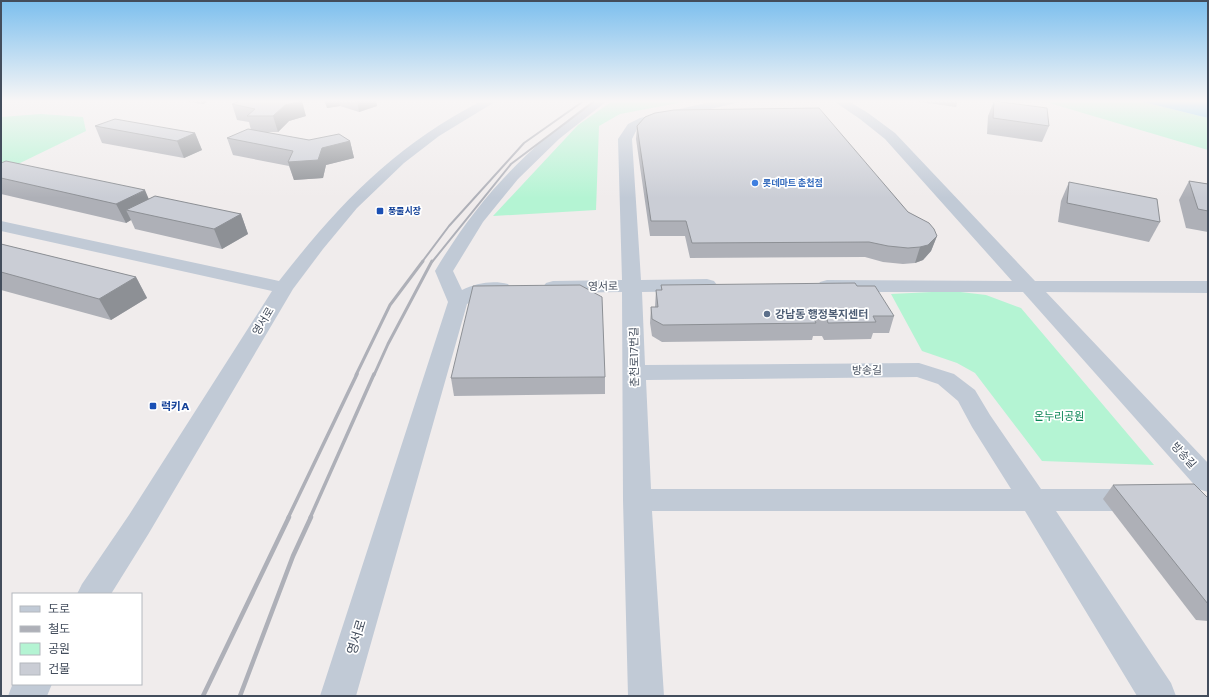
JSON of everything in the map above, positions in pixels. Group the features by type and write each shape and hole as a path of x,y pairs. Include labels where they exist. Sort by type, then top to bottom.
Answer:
{"street":[{"name":"영서로","path":"94,593 139,524 284,288 336,222 374,183 413,148 436,133"},
{"path":"458,302 444,271 460,241 504,184 530,158 560,133"},
{"name":"춘천로17번길","path":"629,133 625,139 632,285 637,500 646,696"},
{"name":"방송길","path":"885,133 1030,287 1203,493"},
{"path":"1,226 284,288"},
{"name":"영서로","path":"338,696 458,302 468,293 480,289 632,285"},
{"path":"632,285 728,285"},
{"path":"808,286 1208,287"},
{"name":"방송길","path":"634,373 919,370 946,379 967,396 981,421 1034,501 1158,696"},
{"path":"637,500 1034,501 1161,499"},
{"path":"26,696 33,685"}],"green space":[{"path":"1,133 83,133 16,165 1,170"},
{"path":"571,133 599,133 596,210 493,216"},
{"path":"1149,133 1208,133 1208,150"},
{"name":"온누리공원","path":"952,291 986,295 1021,308 1154,465 1042,461 975,373 957,363 922,351 891,294"}],"building":[{"path":"131,133 195,133 177,141"},
{"path":"240,133 268,133 309,140 339,134 350,141 322,148 318,160 288,162 293,151 227,138"},
{"name":"롯데마트 춘천점","path":"638,133 840,133 908,212 929,223 937,236 928,245 908,248 869,242 692,243 686,221 651,221"},
{"path":"6,161 145,190 116,204 1,178 1,163"},
{"path":"1189,181 1208,184 1208,211 1198,209"},
{"path":"1069,182 1157,199 1160,222 1067,203"},
{"path":"155,196 241,214 214,229 126,210"},
{"path":"1,244 136,277 99,299 1,272"},
{"path":"855,283 857,286 875,286 894,316 873,316 876,322 828,323 827,319 814,319 816,323 663,325 652,319 651,307 658,307 656,290 662,290 661,285"},
{"path":"580,285 602,297 605,377 451,378 473,286"},
{"path":"1194,484 1208,498 1208,604 1113,485"}],"railway":[{"path":"422,262 449,226 524,143 539,133"},
{"path":"432,262 511,164 553,133"},
{"path":"356,375 390,305 423,261"},
{"path":"374,375 388,344 432,261"},
{"path":"288,518 357,374"},
{"path":"310,518 374,374"},
{"path":"203,696 289,517"},
{"path":"240,696 293,556 311,517"}],"place":[{"name":"롯데마트 춘천점","path":"755,183"},
{"name":"풍물시장","path":"380,211"},
{"name":"강남동 행정복지센터","path":"767,314"},
{"name":"럭키A","path":"153,406"}]}
